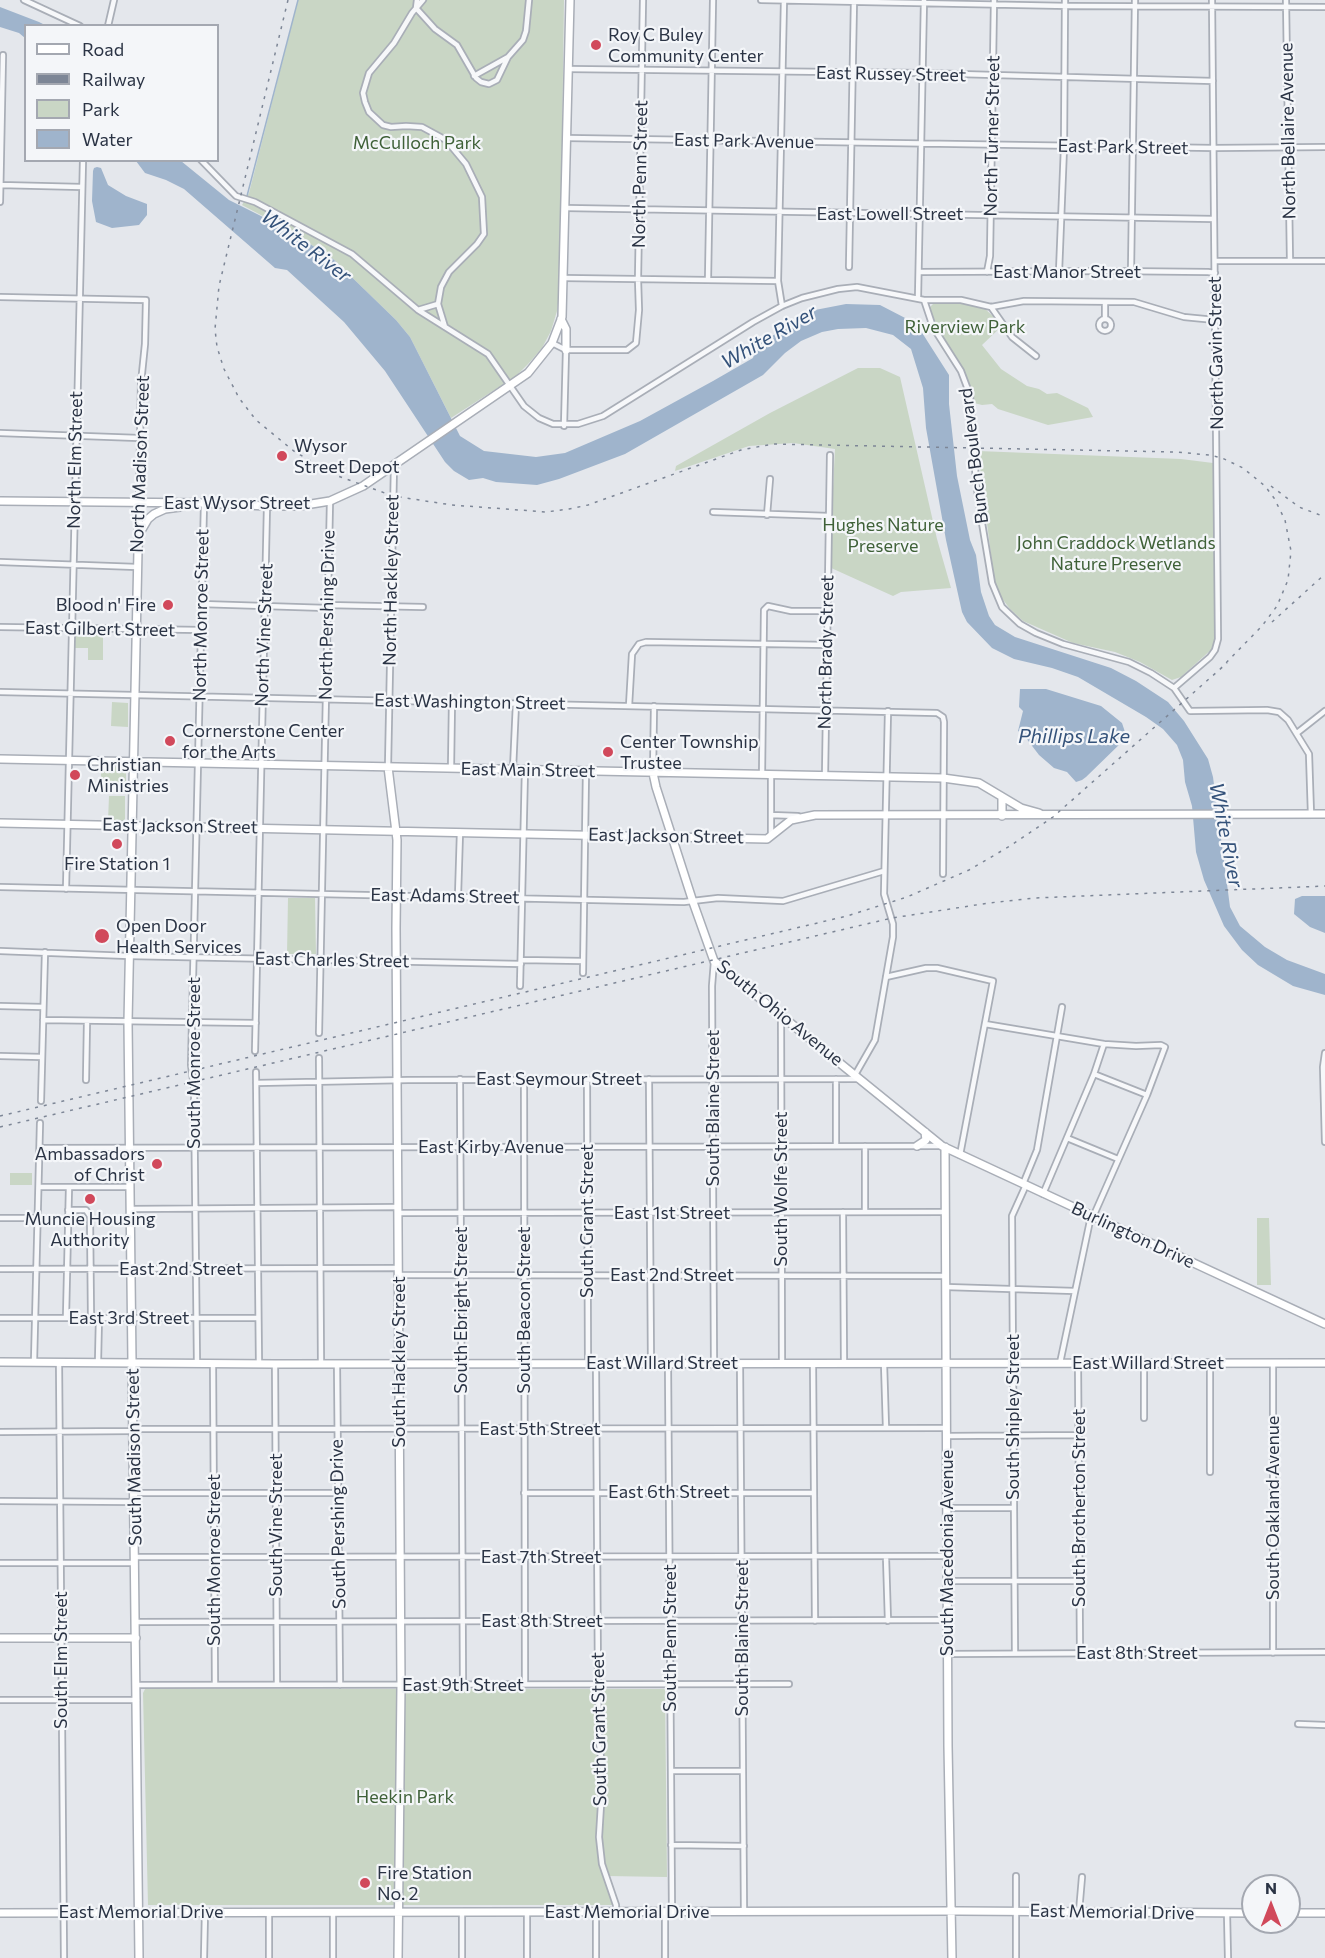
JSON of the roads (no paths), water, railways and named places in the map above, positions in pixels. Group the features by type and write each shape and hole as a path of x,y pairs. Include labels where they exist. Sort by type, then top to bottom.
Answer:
{"main road":[{"path":"566,350 566,329 561,319 566,208 570,0"},
{"name":"East Wysor Street","path":"0,501 299,506 330,501 363,486 509,386 534,366 552,343 561,319"},
{"name":"North Madison Street","path":"134,761 139,503"},
{"path":"138,536 148,519 159,511 194,503"},
{"name":"East Main Street","path":"0,759 943,778 974,781 1021,808 1047,815"},
{"name":"South Madison Street","path":"134,761 128,1022 139,1958"},
{"name":"South Hackley Street","path":"388,767 396,831 401,1621 398,1958"},
{"name":"South Ohio Avenue","path":"653,772 693,902 714,961 944,1146"},
{"path":"1002,797 1002,816"},
{"path":"771,836 791,820 806,816 1325,814"},
{"name":"East Jackson Street","path":"0,823 764,839 771,836"},
{"path":"917,1146 926,1140 925,1132"},
{"name":"Burlington Drive","path":"944,1146 1325,1324"},
{"name":"South Macedonia Avenue","path":"944,1146 952,1958"},
{"name":"East Willard Street","path":"0,1362 197,1364 1325,1363"},
{"path":"0,1638 136,1638"},
{"name":"East Memorial Drive","path":"0,1912 1016,1911 1241,1913"},
{"path":"1301,1913 1325,1913"}],"street":[{"path":"108,24 114,0"},
{"path":"417,0 416,8 435,29 457,45 474,76 481,82 494,83 500,76 508,57"},
{"path":"423,0 401,34 369,73 364,84 364,99 369,112 383,125 422,127 446,140 466,164 482,197 484,234 446,276 438,304 445,327"},
{"path":"474,76 508,57 521,43 525,35 529,0"},
{"name":"North Penn Street","path":"566,350 627,350 633,347 636,340 639,310 643,0"},
{"path":"708,280 713,0"},
{"path":"761,0 1065,3 1212,8 1325,7"},
{"path":"782,306 778,281 784,0"},
{"path":"1131,271 1135,0"},
{"name":"North Gavin Street","path":"1174,688 1210,657 1218,639 1212,0"},
{"name":"North Bellaire Avenue","path":"1287,0 1290,261"},
{"path":"28,1 76,24"},
{"path":"849,267 854,1"},
{"path":"921,299 924,2"},
{"name":"North Turner Street","path":"987,272 990,256 994,2"},
{"path":"1059,272 1064,147 1065,3"},
{"path":"0,202 3,55"},
{"name":"East Russey Street","path":"568,69 993,75 1213,81"},
{"name":"East Park Avenue","path":"567,138 921,144"},
{"name":"East Park Street","path":"921,144 1064,147 1325,147"},
{"name":"North Elm Street","path":"68,760 82,162"},
{"path":"203,162 236,196 255,202 358,258 418,310 492,359 524,406 539,418 564,426 584,423 603,416 782,306 814,294 850,287 872,288 921,299 969,300 991,307 1020,302 1140,303 1184,317 1215,320"},
{"path":"0,185 82,188"},
{"name":"East Lowell Street","path":"566,208 1214,219"},
{"path":"1215,261 1325,261"},
{"name":"East Manor Street","path":"920,273 1131,271 1215,273"},
{"path":"564,278 778,281"},
{"path":"0,297 80,299"},
{"name":"North Madison Street","path":"80,299 146,300 139,438 139,503"},
{"name":"Bunch Boulevard","path":"921,299 933,327 961,371 970,396 976,482 981,517 992,583 1002,607 1020,624 1036,633 1063,644 1137,665 1174,688"},
{"path":"1105,302 1105,319"},
{"path":"418,310 438,304"},
{"path":"991,307 1012,336 1036,356"},
{"path":"552,343 566,350 564,426"},
{"path":"0,433 139,438"},
{"name":"North Brady Street","path":"825,776 830,455"},
{"name":"North Hackley Street","path":"388,767 394,465"},
{"path":"767,515 770,479"},
{"name":"North Pershing Drive","path":"324,765 330,501"},
{"name":"North Monroe Street","path":"198,762 204,503"},
{"name":"North Vine Street","path":"261,764 267,506"},
{"path":"713,512 829,516"},
{"path":"0,562 137,567"},
{"path":"201,604 423,607"},
{"path":"762,775 765,607 791,611 827,611"},
{"name":"East Gilbert Street","path":"0,627 201,630"},
{"path":"629,706 632,654 639,644 650,641 828,645"},
{"path":"1174,688 1190,711 1274,711 1288,720 1310,753 1311,814"},
{"name":"East Washington Street","path":"0,692 933,712 939,714 944,722 943,778"},
{"path":"451,768 452,701"},
{"path":"513,769 516,703"},
{"path":"653,772 654,706"},
{"path":"858,1077 875,1040 893,927 884,894 888,711"},
{"path":"1297,733 1325,711"},
{"path":"66,889 68,760"},
{"name":"South Monroe Street","path":"197,1364 195,1148 191,1065 198,762"},
{"path":"255,1051 261,764"},
{"path":"319,1033 324,765"},
{"path":"520,986 525,769"},
{"path":"583,973 586,771"},
{"path":"771,776 771,836"},
{"path":"943,778 943,874"},
{"path":"771,815 806,816"},
{"path":"458,896 460,832"},
{"name":"East Adams Street","path":"0,887 693,902 701,898 788,901 884,871"},
{"name":"East Charles Street","path":"0,951 396,961 583,960"},
{"path":"41,1101 45,952"},
{"name":"South Blaine Street","path":"714,961 712,1079 714,1363"},
{"path":"886,977 926,968 937,968 993,981 960,1155"},
{"path":"0,1006 43,1007"},
{"name":"South Shipley Street","path":"1015,1653 1012,1215 1037,1150 1062,1007"},
{"name":"South Wolfe Street","path":"781,1014 782,1363"},
{"path":"43,1020 256,1023"},
{"path":"86,1080 87,1021"},
{"path":"985,1024 1104,1044 1161,1045 1165,1047 1147,1095 1092,1217 1060,1363"},
{"path":"1043,1194 1068,1138 1104,1044"},
{"path":"1324,1055 1325,1142"},
{"path":"0,1056 42,1057"},
{"path":"319,1058 321,1364"},
{"path":"256,1072 259,1364"},
{"path":"1094,1074 1147,1095"},
{"name":"East Seymour Street","path":"256,1083 460,1079 836,1079 858,1077"},
{"name":"South Ebright Street","path":"460,1079 463,1684"},
{"name":"South Beacon Street","path":"524,1079 525,1684"},
{"name":"South Grant Street","path":"587,1079 588,1275 596,1428 599,1743 603,1772 599,1837 602,1863 616,1905 616,1912"},
{"path":"650,1079 651,1364"},
{"path":"836,1079 836,1146"},
{"path":"34,1362 40,1123"},
{"path":"1068,1138 1118,1159"},
{"path":"865,1146 865,1212"},
{"name":"East Kirby Avenue","path":"39,1148 944,1146"},
{"path":"39,1187 130,1187"},
{"path":"66,1317 69,1187"},
{"name":"East 1st Street","path":"131,1209 320,1207 461,1213 945,1212"},
{"path":"68,1210 86,1210 89,1213 92,1317"},
{"path":"843,1212 844,1363"},
{"path":"0,1218 38,1218"},
{"name":"East 2nd Street","path":"0,1269 320,1268 461,1275 946,1275"},
{"path":"946,1287 1075,1290"},
{"path":"98,1362 99,1317"},
{"name":"East 3rd Street","path":"0,1318 258,1318"},
{"name":"South Elm Street","path":"58,1362 63,1958"},
{"path":"1210,1362 1210,1472"},
{"name":"South Blaine Street","path":"740,1363 744,1912"},
{"path":"813,1363 815,1621"},
{"path":"884,1363 886,1428"},
{"name":"South Brotherton Street","path":"1078,1363 1080,1653"},
{"path":"1144,1363 1144,1418"},
{"name":"South Oakland Avenue","path":"1273,1363 1273,1653"},
{"name":"South Monroe Street","path":"213,1364 215,1685"},
{"name":"South Vine Street","path":"275,1364 277,1685"},
{"name":"South Pershing Drive","path":"337,1364 340,1685"},
{"name":"South Penn Street","path":"665,1958 671,1845 668,1364"},
{"name":"East 5th Street","path":"0,1432 214,1429 886,1428 1013,1437 1079,1435"},
{"path":"134,1493 338,1493"},
{"name":"East 6th Street","path":"524,1493 813,1493"},
{"path":"0,1501 134,1502"},
{"path":"947,1508 1014,1508"},
{"name":"East 7th Street","path":"0,1563 276,1557 948,1556"},
{"path":"886,1557 888,1620"},
{"path":"948,1581 1080,1581"},
{"name":"East 8th Street","path":"136,1622 948,1620"},
{"name":"East 8th Street","path":"948,1654 1325,1652"},
{"name":"East 9th Street","path":"137,1685 789,1684"},
{"path":"0,1700 137,1700"},
{"path":"1298,1724 1325,1725"},
{"path":"670,1771 743,1771"},
{"path":"671,1845 744,1846"},
{"path":"1016,1876 1016,1958"},
{"path":"1079,1912 1082,1877"},
{"path":"204,1958 205,1912"},
{"path":"268,1912 268,1958"},
{"path":"333,1912 333,1958"},
{"path":"462,1912 462,1958"},
{"path":"527,1912 527,1958"},
{"path":"596,1912 596,1958"},
{"path":"1227,1913 1228,1958"}],"water":[{"path":"0,7 43,24 24,24 24,37 19,33 0,27"},
{"name":"White River","path":"137,162 182,162 229,200 287,229 333,259 396,320 410,337 460,436 484,451 536,457 565,453 640,421 713,381 753,358 757,345 815,310 846,304 880,305 909,320 919,328 949,375 949,404 957,476 970,540 976,555 981,592 989,616 995,625 1015,637 1111,668 1168,702 1184,721 1208,759 1213,777 1230,907 1240,926 1265,947 1287,960 1325,974 1325,995 1293,986 1258,965 1242,950 1224,926 1204,880 1196,852 1192,806 1185,782 1183,760 1177,745 1163,729 1078,677 1014,659 992,648 967,622 962,612 946,540 926,428 923,388 911,349 893,335 866,328 838,329 822,332 801,341 763,375 625,454 559,479 537,485 496,482 483,478 469,480 445,462 385,371 344,322 287,270 275,268 184,189 145,173"},
{"path":"97,167 101,168 108,185 126,196 147,204 147,215 139,225 112,228 96,222 92,201 93,171"},
{"name":"Phillips Lake","path":"1020,689 1046,689 1101,706 1122,723 1126,735 1123,741 1086,777 1076,782 1067,772 1054,768 1039,755 1018,731 1023,711 1019,707"},
{"path":"1302,896 1325,896 1325,933 1310,927 1294,914 1295,899"}],"waterway":[{"path":"247,196 298,0"}],"railway":[{"path":"288,0 219,286 215,329 217,347 224,369 239,398 256,420 295,452 338,476 393,496 452,505 546,512 588,505 741,450 773,444 1176,452 1222,458 1243,468 1265,486 1274,498 1285,520 1291,551 1288,580 1277,606 1262,626 1221,668"},
{"path":"1271,486 1299,507 1325,517"},
{"path":"1272,622 1325,574"},
{"path":"0,1116 847,916 907,897 969,870 1053,817 1227,663"},
{"path":"0,1127 892,918 1034,898 1325,886"}],"place":[{"name":"Roy C Buley Community Center","path":"596,45"},
{"name":"Wysor Street Depot","path":"282,456"},
{"name":"Blood n' Fire","path":"168,605"},
{"name":"Cornerstone Center for the Arts","path":"170,741"},
{"name":"Center Township Trustee","path":"608,752"},
{"name":"Christian Ministries","path":"75,775"},
{"name":"Fire Station 1","path":"117,844"},
{"name":"Open Door Health Services","path":"102,936"},
{"name":"Ambassadors of Christ","path":"157,1164"},
{"name":"Muncie Housing Authority","path":"90,1199"},
{"name":"Fire Station No. 2","path":"365,1883"}],"park label":[{"name":"McCulloch Park","path":"417,143"},
{"name":"Riverview Park","path":"965,327"},
{"name":"Hughes Nature Preserve","path":"883,535"},
{"name":"John Craddock Wetlands Nature Preserve","path":"1116,553"},
{"name":"Heekin Park","path":"405,1797"}]}
